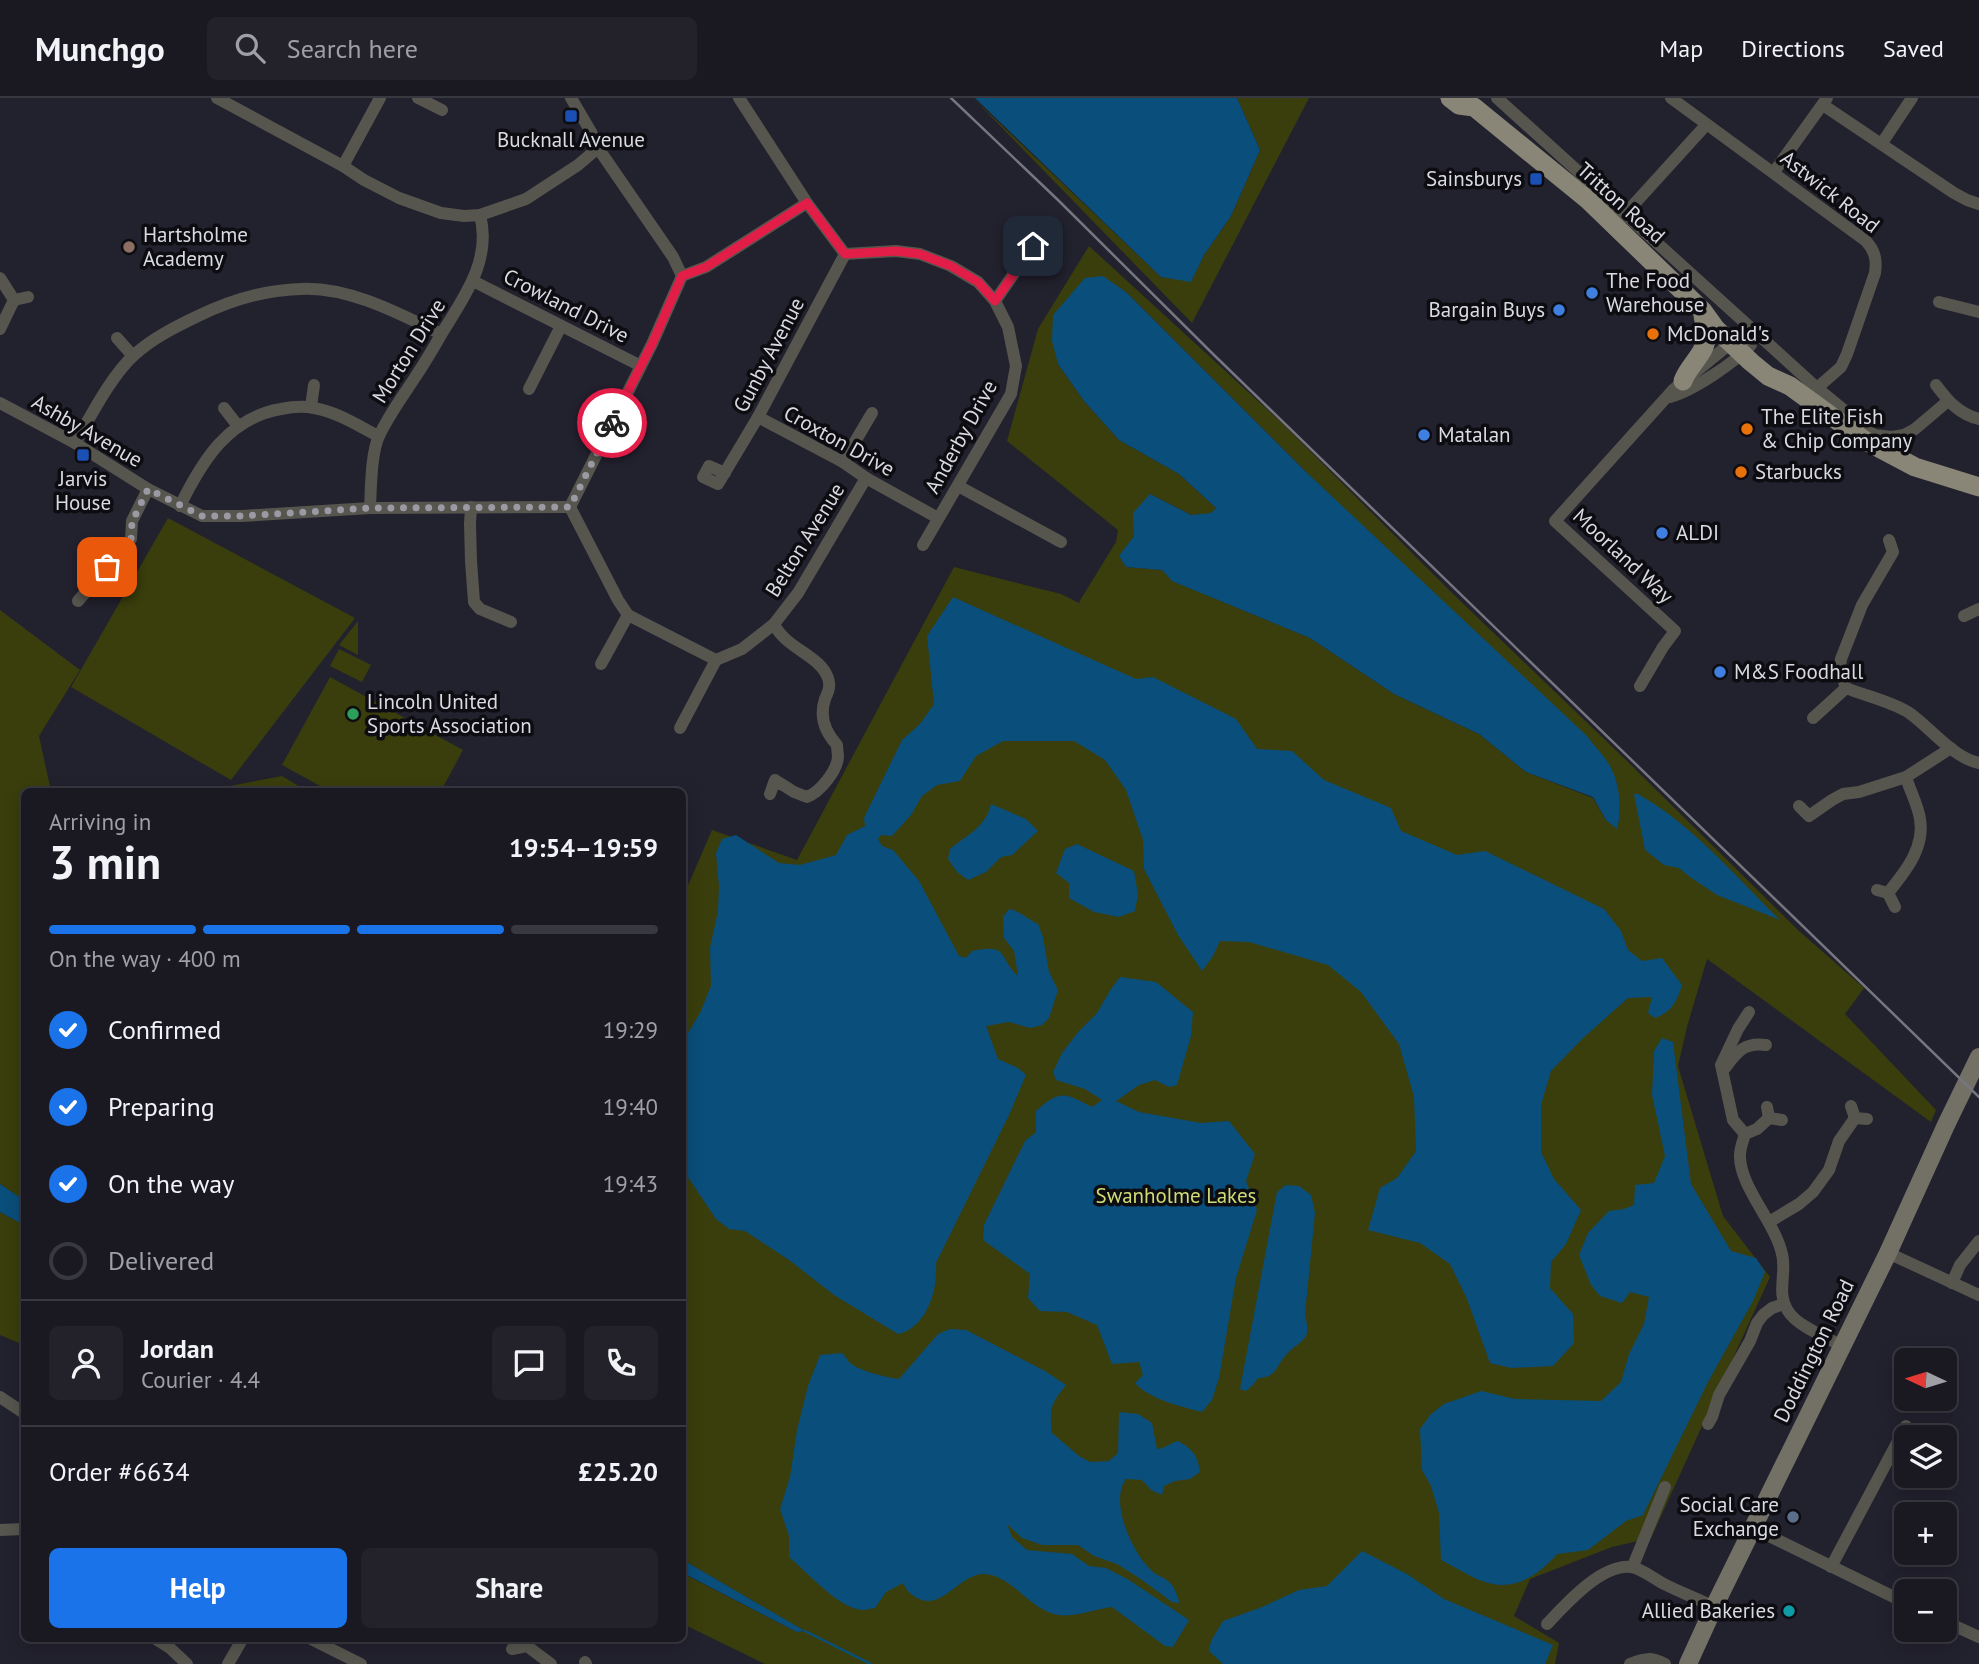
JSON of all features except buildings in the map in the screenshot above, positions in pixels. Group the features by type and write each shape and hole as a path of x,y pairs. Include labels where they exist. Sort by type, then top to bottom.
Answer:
{"main road":[{"name":"Tritton Road","path":"1450,98 1460,105 1474,102 1588,200 1703,311 1716,329 1741,344 1768,376 1790,386 1833,419 1890,455 1935,474 1979,488"},
{"path":"1683,381 1707,339 1703,311"},
{"name":"Doddington Road","path":"1688,1664 1888,1253 1979,1058"}],"street":[{"path":"217,98 239,103 398,198 441,213 480,215 526,199 578,165 598,148"},
{"path":"344,166 380,98"},
{"path":"418,98 442,110"},
{"path":"571,98 598,148 673,257 682,276"},
{"path":"739,98 807,203 845,254"},
{"path":"1497,98 1817,388 1874,435 1904,435 1948,401"},
{"name":"Astwick Road","path":"1671,98 1866,241 1875,254 1875,273 1847,354 1841,367 1817,388"},
{"path":"1882,143 1912,98"},
{"path":"1774,172 1825,102 1954,193 1979,204"},
{"path":"1626,213 1706,125"},
{"path":"680,728 716,660 628,615 570,507 641,366 682,276 706,267 807,203"},
{"name":"Morton Drive","path":"370,508 378,436 473,281 482,250 483,227 480,215"},
{"path":"995,301 1033,246"},
{"name":"Anderby Drive","path":"845,254 896,251 920,254 951,266 978,282 995,301 1008,327 1016,366 1010,394 923,545"},
{"name":"Gunby Avenue","path":"724,473 758,417 845,254"},
{"path":"0,278 14,300"},
{"name":"Crowland Drive","path":"473,281 641,366"},
{"path":"75,443 98,404 133,356 165,331 237,299 301,289 347,295 404,316 441,334"},
{"path":"14,300 28,297"},
{"path":"0,328 14,300"},
{"path":"1939,302 1979,312"},
{"path":"529,389 561,326"},
{"path":"117,338 133,356"},
{"name":"Moorland Way","path":"1640,686 1675,631 1555,521 1683,381 1741,344"},
{"name":"Moorland Way","path":"1667,398 1685,390 1741,344"},
{"path":"312,407 314,385"},
{"path":"1936,385 1948,401 1964,414 1979,419"},
{"name":"Ashby Avenue","path":"0,403 75,443 148,489 202,516 370,508 570,507"},
{"path":"180,506 201,465 225,436 256,416 273,410 312,407 349,420 378,436"},
{"path":"224,408 238,426"},
{"path":"843,462 872,412"},
{"name":"Croxton Drive","path":"758,417 843,462 866,478 938,518"},
{"name":"Belton Avenue","path":"716,660 742,649 774,624 798,593 866,478"},
{"path":"958,486 1062,542"},
{"path":"78,601 131,539 132,522 148,489"},
{"path":"471,507 474,602 480,609 511,622"},
{"path":"1846,688 1840,669 1841,659 1862,605 1896,548"},
{"path":"1964,616 1977,605"},
{"path":"601,664 628,615"},
{"path":"770,794 775,780 807,797 816,794 838,759 837,745 828,736 823,719 829,682 827,675 813,658 779,634 774,624"},
{"path":"1813,718 1846,688"},
{"path":"1846,688 1902,709 1962,757 1979,763"},
{"path":"1799,806 1808,822 1832,800 1843,794 1859,792 1906,777 1951,748"},
{"path":"1895,907 1883,891 1913,860 1920,839 1920,817 1906,777"},
{"path":"1745,1134 1733,1120 1721,1065 1749,1012"},
{"path":"1722,1071 1744,1046 1766,1045"},
{"path":"1769,1222 1813,1192 1829,1170 1839,1141 1858,1114"},
{"path":"1745,1134 1757,1129 1773,1115"},
{"path":"1745,1134 1740,1157 1743,1173 1781,1250 1784,1260 1784,1304 1792,1318 1842,1346"},
{"path":"1952,1283 1960,1265 1979,1241"},
{"path":"1888,1253 1979,1295"},
{"path":"1708,1424 1719,1395 1750,1341 1757,1323 1772,1308 1784,1304"},
{"path":"0,1397 21,1411"},
{"path":"1831,1567 1894,1449"},
{"path":"1633,1566 1665,1487"},
{"path":"1752,1528 1894,1597"},
{"path":"0,1530 21,1529"},
{"path":"1548,1624 1592,1580 1618,1568 1633,1566 1714,1607"},
{"path":"1957,1627 1979,1637"},
{"path":"160,1642 187,1664"},
{"path":"228,1664 241,1642"},
{"path":"317,1642 360,1664"},
{"path":"512,1649 528,1642 551,1664"},
{"path":"1630,1664 1643,1658 1656,1659 1665,1664"}],"green space":[{"path":"973,98 1161,277 1191,281 1204,255 1231,216 1260,150 1237,98 1309,98 1192,323"},
{"name":"Swanholme Lakes","path":"1089,246 1282,423 1798,930 1864,988 1845,1014 1936,1110 1931,1122 1707,959 1678,1066 1723,1216 1770,1277 1651,1538 1612,1547 1530,1579 1514,1616 1559,1643 1555,1664 765,1664 686,1625 686,1575 797,1632 804,1631 686,1562 686,890 712,830 797,860 954,567 1061,594 1081,604 1079,602 1116,542 1118,530 1007,441 1038,329","holes":["1126,292 1305,471 1611,768 1619,806 1617,828 1606,820 1593,798 1526,772 1479,734 1394,694 1310,638 1173,581 1162,570 1126,567 1120,556 1134,536 1150,494 1191,515 1211,514 1216,508 1179,474 1119,440 1084,401 1058,364"]},
{"path":"168,518 355,618 231,780 71,687"},
{"path":"0,610 80,670 39,736 50,788 21,788 21,1198 0,1184"},
{"path":"358,621 358,655 339,645"},
{"path":"339,649 371,665 362,682 330,666"},
{"name":"Lincoln United Sports Association","path":"330,677 463,750 443,788 324,788 282,765"},
{"path":"282,776 302,788 219,788"},
{"path":"0,1212 21,1223 21,1344 0,1335"}],"water":[{"path":"975,98 1237,98 1260,150 1231,216 1204,255 1191,282 1161,277"},
{"path":"1103,276 1126,292 1305,471 1587,736 1609,764 1614,775 1620,806 1617,829 1606,820 1593,797 1526,772 1479,734 1394,694 1310,638 1172,581 1162,570 1126,567 1119,556 1134,536 1133,513 1150,494 1191,515 1211,513 1216,508 1179,474 1119,440 1084,401 1058,364 1052,341 1053,315 1085,278"},
{"path":"953,597 1136,679 1153,677 1236,719 1257,749 1292,751 1324,780 1391,808 1401,831 1457,855 1485,851 1604,909 1621,931 1628,950 1642,961 1662,958 1682,985 1673,1005 1666,1013 1655,1018 1648,1013 1652,997 1628,998 1551,1071 1541,1105 1541,1152 1554,1179 1581,1210 1566,1244 1551,1262 1550,1288 1573,1314 1574,1343 1553,1366 1511,1368 1490,1363 1467,1299 1450,1264 1420,1243 1368,1230 1380,1188 1397,1178 1416,1151 1414,1097 1399,1044 1361,992 1328,965 1249,942 1220,941 1202,971 1178,935 1144,869 1143,840 1126,790 1105,760 1074,741 1003,741 976,756 960,781 937,785 922,796 911,815 892,836 881,835 878,839 882,846 893,850 919,881 959,956 966,958 972,951 984,949 998,951 1018,976 1014,951 1004,938 1003,917 1009,909 1038,924 1049,972 1058,990 1049,1018 1042,1025 1030,1028 1009,1022 986,1026 998,1059 1018,1068 1026,1075 936,1263 933,1295 923,1316 908,1330 898,1334 834,1295 789,1260 745,1231 729,1229 716,1219 686,1174 686,1036 700,1013 711,986 710,948 718,911 719,886 716,853 722,839 736,835 779,863 800,865 836,855 847,835 865,826 864,818 902,740 920,724 934,704 927,636"},
{"path":"1634,794 1658,806 1695,835 1780,920 1717,895 1679,868 1664,865 1645,850"},
{"path":"991,804 1026,819 1038,831 1012,855 1001,857 986,872 968,880 957,872 948,859 950,849 980,825"},
{"path":"1077,844 1134,871 1138,894 1135,911 1119,917 1094,912 1069,898 1069,883 1056,873 1065,849"},
{"path":"1120,977 1156,982 1193,1012 1191,1036 1177,1085 1169,1087 1155,1080 1139,1085 1116,1101 1139,1112 1201,1123 1229,1121 1255,1154 1246,1181 1257,1210 1236,1278 1219,1378 1212,1400 1202,1412 1166,1402 1141,1389 1135,1383 1143,1375 1139,1362 1112,1364 1097,1325 1067,1312 1040,1311 1028,1298 1030,1274 983,1240 984,1225 1025,1141 1036,1132 1036,1111 1057,1096 1069,1096 1092,1107 1102,1100 1085,1089 1056,1080 1053,1072 1062,1053 1097,1013"},
{"path":"1662,1038 1673,1042 1691,1184 1731,1251 1756,1258 1765,1272 1753,1301 1708,1382 1643,1515 1626,1521 1588,1550 1557,1554 1542,1569 1525,1580 1506,1585 1485,1582 1441,1560 1439,1513 1431,1486 1422,1470 1420,1429 1431,1414 1444,1404 1481,1391 1515,1399 1601,1401 1621,1382 1629,1354 1644,1324 1649,1297 1630,1292 1622,1303 1600,1296 1591,1285 1579,1255 1588,1233 1609,1211 1634,1205 1635,1185 1654,1183 1665,1156 1652,1095 1654,1051"},
{"path":"0,1184 21,1198 21,1223 0,1212"},
{"path":"1286,1185 1299,1186 1311,1195 1315,1213 1305,1314 1307,1333 1272,1374 1258,1378 1246,1391 1240,1389 1277,1192"},
{"path":"950,1329 966,1330 1045,1371 1066,1385 1052,1407 1052,1433 1090,1462 1109,1461 1118,1453 1119,1412 1138,1414 1152,1423 1157,1449 1178,1441 1193,1453 1200,1472 1190,1479 1164,1486 1162,1495 1151,1490 1142,1480 1126,1479 1120,1500 1121,1513 1130,1539 1153,1572 1172,1585 1180,1603 1172,1602 1117,1564 1094,1556 1078,1545 1042,1545 1022,1538 1007,1524 1012,1537 1027,1550 1072,1554 1089,1566 1106,1568 1189,1620 1173,1647 1165,1646 1112,1607 1076,1615 1054,1614 1036,1605 1003,1580 984,1574 967,1579 935,1600 917,1598 908,1592 903,1583 886,1592 875,1608 854,1608 834,1597 789,1557 789,1536 780,1509 790,1477 797,1430 808,1386 820,1355 842,1353 858,1368 899,1379 938,1334"},
{"path":"1362,1551 1407,1574 1444,1599 1553,1645 1545,1664 1223,1664 1209,1651 1211,1641 1223,1621 1299,1590 1327,1586"},
{"path":"686,1562 805,1631 797,1632 686,1575"}],"waterway":[{"path":"805,1631 871,1664"}],"railway":[{"path":"951,98 1979,1097"}],"way so far":[{"path":"107,567 131,539 132,522 148,489 202,516 370,508 570,507 612,423"}],"place":[{"name":"Bucknall Avenue","path":"571,116"},
{"name":"Sainsburys","path":"1536,179"},
{"name":"Hartsholme Academy","path":"129,247"},
{"name":"The Food Warehouse","path":"1592,293"},
{"name":"Bargain Buys","path":"1559,310"},
{"name":"McDonald's","path":"1653,334"},
{"name":"The Elite Fish & Chip Company","path":"1747,429"},
{"name":"Matalan","path":"1424,435"},
{"name":"Jarvis House","path":"83,455"},
{"name":"Starbucks","path":"1741,472"},
{"name":"ALDI","path":"1662,533"},
{"name":"M&S Foodhall","path":"1720,672"},
{"name":"Lincoln United Sports Association","path":"353,714"},
{"name":"Social Care Exchange","path":"1793,1517"},
{"name":"Allied Bakeries","path":"1789,1611"}],"route":[{"path":"612,423 652,344 682,276 706,267 807,203 845,254 896,251 920,254 951,266 978,282 995,301 1033,246"}]}
